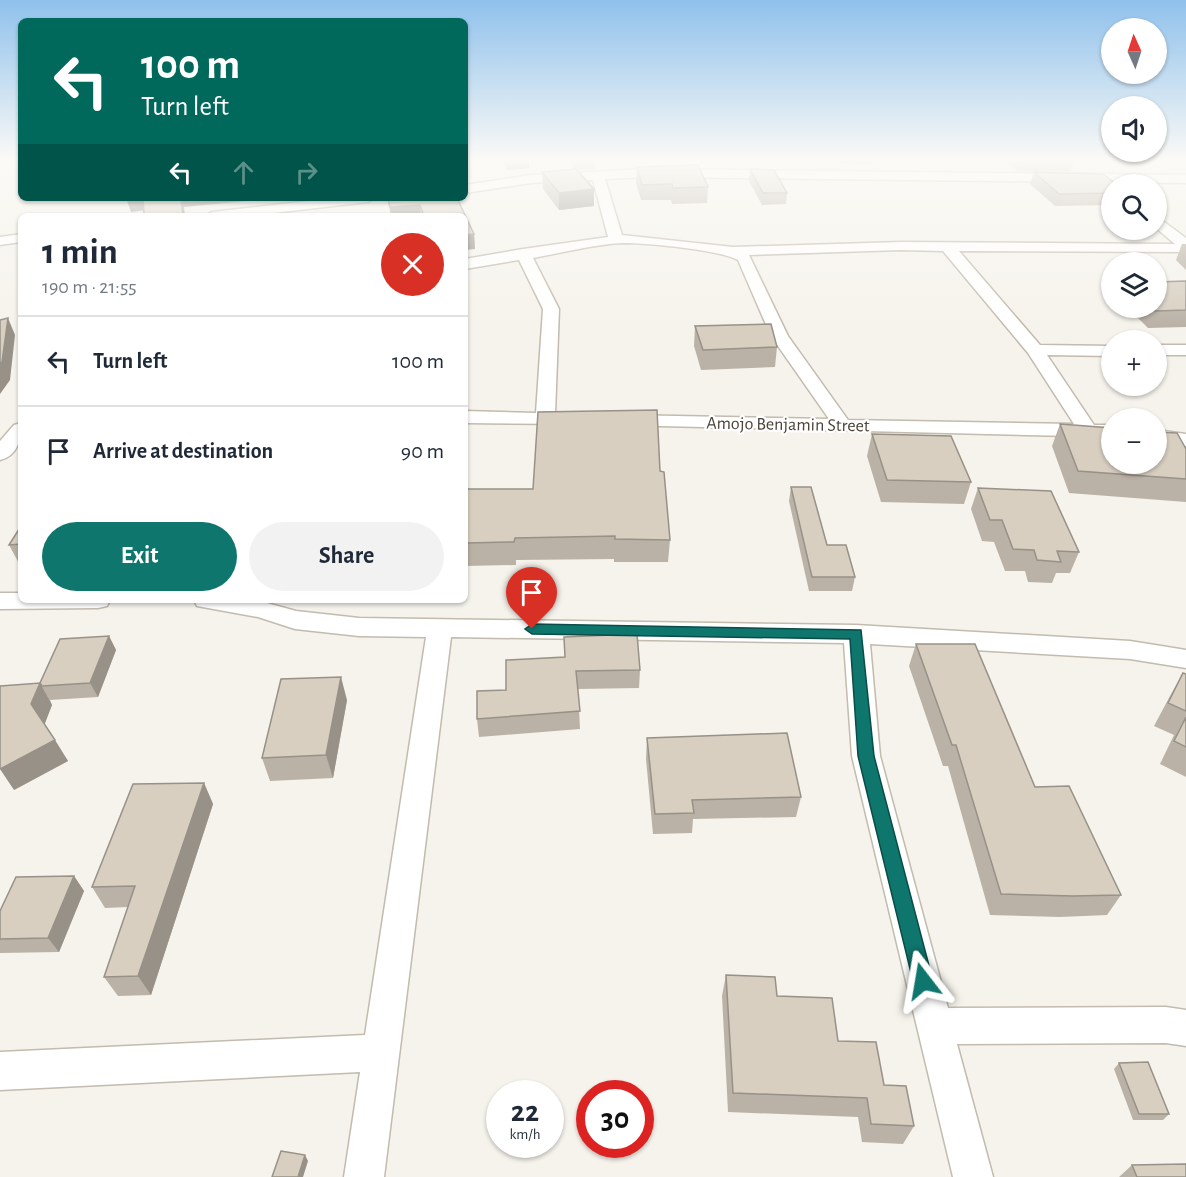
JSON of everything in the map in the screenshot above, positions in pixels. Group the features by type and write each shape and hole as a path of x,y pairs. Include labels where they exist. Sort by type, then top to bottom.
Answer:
{"street":[{"path":"609,216 616,240"},
{"path":"1167,230 1186,247"},
{"path":"0,241 18,238"},
{"path":"468,263 616,240 711,247 733,251 947,246 1186,247"},
{"path":"947,246 1035,350 1088,430"},
{"path":"733,251 744,258 780,336 843,426"},
{"path":"523,253 551,309 545,419"},
{"path":"1035,350 1101,351"},
{"path":"1167,350 1186,350"},
{"name":"Amojo Benjamin Street","path":"468,417 1101,431"},
{"path":"0,454 18,433"},
{"path":"1167,437 1186,440"},
{"path":"0,601 18,601"},
{"path":"224,603 261,609 295,620 359,627 856,634 1130,650 1186,659"},
{"path":"364,1177 440,628"},
{"path":"856,634 866,756 973,1177"},
{"path":"934,1026 1166,1025 1186,1028"},
{"path":"0,1071 380,1053"}],"building":[{"path":"468,221 474,234 468,235"},
{"path":"1186,281 1186,310 1167,311 1167,282"},
{"path":"8,318 2,362 0,365 0,320"},
{"path":"771,324 777,347 703,350 695,326"},
{"path":"657,410 660,471 664,472 670,540 615,539 615,536 515,538 514,542 468,543 468,489 533,489 538,412"},
{"path":"1060,424 1101,427 1101,473 1078,471"},
{"path":"1167,433 1177,433 1186,449 1186,479 1118,474 1167,474"},
{"path":"872,434 951,436 971,482 887,480"},
{"path":"791,487 811,487 827,545 846,545 855,577 812,577"},
{"path":"978,488 1051,491 1079,552 1057,551 1061,562 1037,560 1034,550 1013,549 1002,520 990,520"},
{"path":"18,531 18,544 9,545"},
{"path":"637,634 640,670 576,671 580,711 477,719 477,691 506,690 506,660 565,657 564,637"},
{"path":"109,636 90,683 42,686 40,683 60,639"},
{"path":"916,644 975,644 1035,787 1069,786 1121,895 1001,894 956,745 952,745"},
{"path":"1183,673 1186,674 1186,711 1168,703"},
{"path":"341,677 326,755 262,758 281,679"},
{"path":"40,683 31,704 55,740 0,769 0,686"},
{"path":"1186,717 1186,747 1174,741"},
{"path":"787,733 801,797 692,800 694,813 655,814 647,738"},
{"path":"204,783 138,976 104,977 135,886 92,887 133,784"},
{"path":"74,876 48,938 0,939 0,911 16,877"},
{"path":"726,975 775,977 777,996 832,998 838,1041 876,1042 884,1085 906,1086 914,1126 871,1124 867,1098 733,1093"},
{"path":"1148,1062 1169,1114 1139,1114 1119,1063"},
{"path":"281,1151 305,1155 298,1177 272,1177"},
{"path":"1186,1164 1186,1177 1137,1177 1132,1165"}],"route":[{"path":"532,629 856,634 866,756 923,981"}]}
